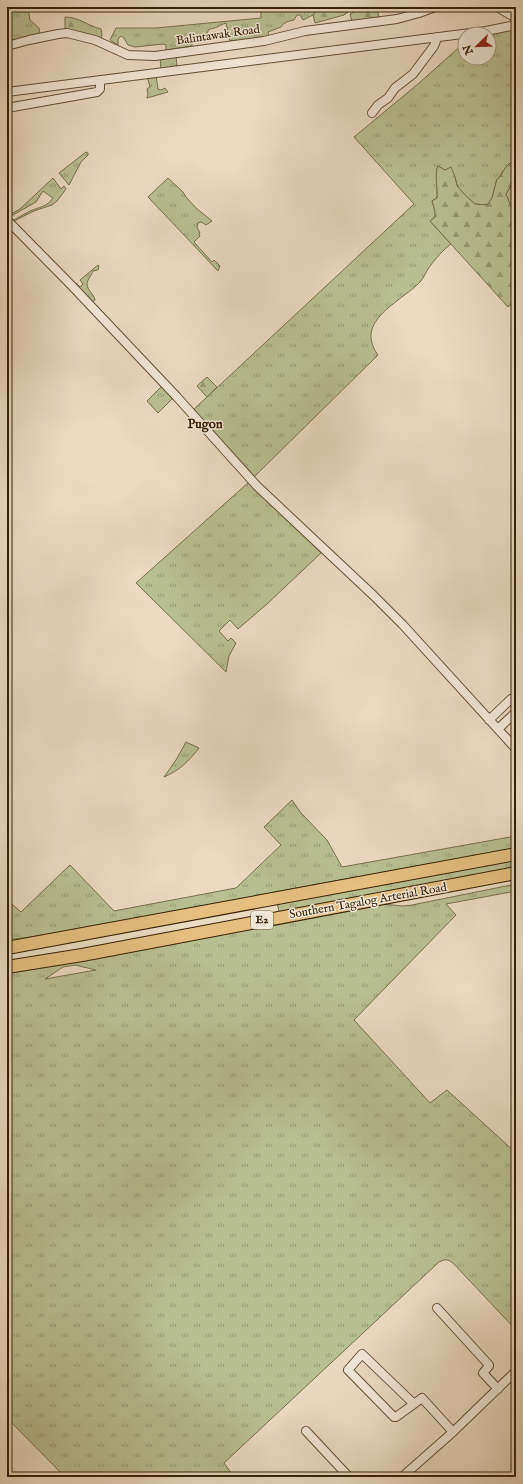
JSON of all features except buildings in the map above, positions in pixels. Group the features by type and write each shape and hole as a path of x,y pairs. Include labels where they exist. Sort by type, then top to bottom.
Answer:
{"highway":[{"name":"Southern Tagalog Arterial Road","path":"7,948 516,854"},
{"name":"Southern Tagalog Arterial Road","path":"7,967 82,955 516,873"}],"street":[{"name":"Balintawak Road","path":"7,46 29,40 67,33 95,40 128,55 155,56 264,41 305,30 397,19 434,7"},
{"path":"497,7 516,18"},
{"path":"7,92 436,37 516,25"},
{"path":"372,114 378,105 388,98 394,88 413,74 434,46 437,41 436,37"},
{"path":"7,108 97,92 100,89 100,80"},
{"path":"7,220 177,397 257,486 403,625 516,749"},
{"path":"489,720 511,699 516,698"},
{"path":"498,729 516,712"},
{"path":"437,1308 489,1364 483,1373 498,1389"},
{"path":"414,1404 362,1354 348,1370 395,1418 423,1398 454,1432"},
{"path":"402,1477 454,1432 516,1371"},
{"path":"306,1431 349,1477"}],"green space":[{"path":"10,7 28,7 30,20 39,28 40,35 10,43 7,37 7,10"},
{"path":"296,7 319,7 313,15 303,20 300,15 297,15 294,20 268,32 269,37 238,42 237,40 230,41 226,23 209,29 205,37 192,37 192,46 166,50 166,45 163,44 135,47 128,45 121,36 118,39 118,45 110,40 116,28 156,28 261,18 261,12 273,8 287,10"},
{"path":"319,7 346,7 348,12 344,15 315,23 313,15"},
{"path":"353,7 377,7 379,19 352,22 350,14 354,12"},
{"path":"65,17 75,18 101,29 102,35 100,40 65,30"},
{"path":"516,28 516,157 497,179 492,198 487,205 475,204 457,186 455,177 438,166 437,198 432,201 435,217 430,221 451,244 442,251 429,268 423,279 382,313 375,322 371,332 372,343 378,355 253,478 193,410 414,204 354,137 418,84 457,49 457,66 497,66 497,32"},
{"path":"176,56 177,67 161,69 160,58"},
{"path":"156,75 158,89 161,90 165,88 168,92 147,98 147,89 150,87 147,76"},
{"path":"86,152 88,155 81,162 69,185 59,173"},
{"path":"516,157 516,177 506,194 516,213 516,300 508,307 430,221 435,217 432,201 437,198 436,173 438,166 445,170 451,167 457,186 466,196 475,204 487,205 492,198 497,179"},
{"path":"516,177 516,213 506,194"},
{"path":"53,178 61,189 64,186 66,189 57,201 52,205 12,221 51,201 53,198 43,191 36,202 11,216 7,216 20,209"},
{"path":"168,178 183,192 196,208 212,221 206,225 201,222 198,223 197,227 200,236 194,242 212,262 214,260 220,266 218,271 148,197"},
{"path":"98,265 98,270 93,271 87,282 87,286 95,300 92,302 74,285 76,283 80,287 83,284 80,280"},
{"path":"207,377 217,387 207,397 197,386"},
{"path":"162,386 173,398 158,413 147,401"},
{"path":"249,482 321,553 238,629 230,620 219,631 228,641 231,638 236,643 229,656 226,672 136,583"},
{"path":"186,742 199,748 183,765 164,777 176,760"},
{"path":"292,800 301,813 327,840 342,867 516,836 516,848 310,885 179,912 7,940 7,900 21,912 70,865 114,911 236,888 281,845 264,827"},
{"path":"516,857 516,869 279,912 277,901"},
{"path":"516,884 516,891 446,904 456,915 354,1020 430,1103 447,1090 516,1153 516,1330 453,1263 448,1260 443,1260 439,1262 224,1463 234,1477 65,1477 7,1418 7,973 383,904 403,906","holes":["75,965 96,970 45,979 63,967"]}],"district":[{"name":"Pugon","path":"205,424"}]}
